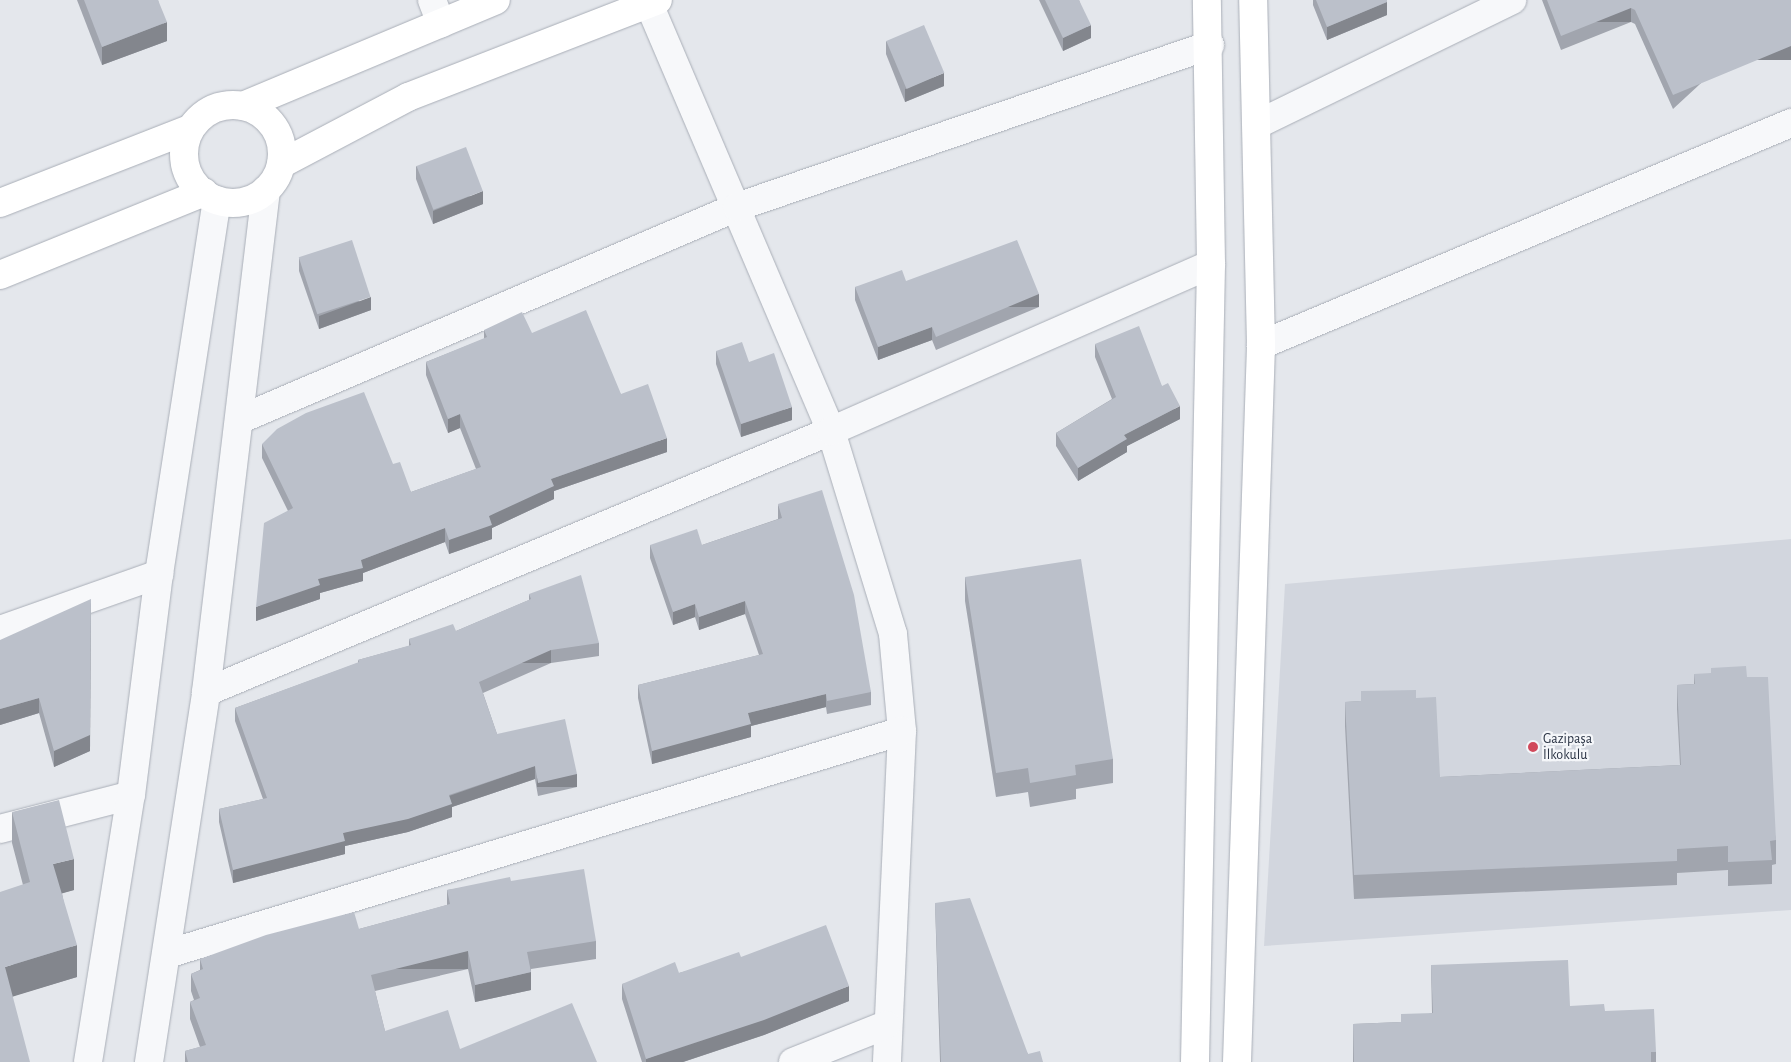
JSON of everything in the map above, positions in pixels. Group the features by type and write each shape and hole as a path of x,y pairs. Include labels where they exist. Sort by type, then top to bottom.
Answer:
{"main road":[{"path":"243,106 437,11 496,0"},
{"path":"1195,1062 1211,264 1210,45 1207,0"},
{"path":"1237,1062 1261,345 1258,124 1253,0"},
{"path":"281,164 408,97 654,2"},
{"path":"0,202 190,129 213,109 228,104 243,106 269,121 278,134 281,164 276,178 266,190 238,203 210,196 188,174 184,158 190,129"},
{"path":"0,274 210,196"}],"street":[{"path":"1258,124 1512,0"},
{"path":"654,2 831,431 893,634 902,732 886,1025 887,1062"},
{"path":"241,419 737,207 1210,45"},
{"path":"1261,345 1791,122"},
{"path":"149,1062 206,692 241,419 266,190"},
{"path":"88,1062 131,795 210,196"},
{"path":"206,692 831,431 1211,264"},
{"path":"0,630 159,574"},
{"path":"167,954 902,732"},
{"path":"0,828 131,795"},
{"path":"793,1062 886,1025"}],"shaded area":[{"name":"Gazipaşa İlkokulu","path":"1791,539 1791,910 1264,946 1285,584"}],"building":[{"path":"84,0 158,0 167,22 102,47"},
{"path":"1045,0 1079,0 1091,25 1063,38"},
{"path":"1316,0 1387,0 1387,2 1327,27"},
{"path":"1547,0 1791,0 1791,46 1673,95 1635,10 1631,8 1561,36"},
{"path":"924,25 944,73 907,89 886,41"},
{"path":"466,147 483,191 433,210 417,166"},
{"path":"352,240 371,297 317,314 299,257"},
{"path":"1017,240 1039,294 936,337 932,327 878,347 855,287 902,270 906,281"},
{"path":"586,310 621,394 648,384 667,438 551,479 554,486 489,516 492,525 449,540 445,528 361,560 363,568 318,579 320,585 256,607 264,523 293,508 262,444 277,429 306,413 364,392 393,464 400,462 411,492 481,467 460,414 448,419 426,362 487,337 484,330 522,312 532,333"},
{"path":"1139,326 1162,386 1168,383 1180,406 1124,435 1127,439 1078,468 1056,433 1116,397 1095,344"},
{"path":"742,342 749,362 774,353 792,407 741,424 716,351"},
{"path":"822,490 854,595 871,692 827,701 826,694 748,713 751,724 652,751 638,685 763,654 745,601 699,617 695,604 673,612 650,545 697,529 702,545 782,518 778,504"},
{"path":"1081,559 1113,759 1075,765 1076,775 1030,783 1028,768 996,773 965,577"},
{"path":"581,575 599,643 551,650 479,682 497,734 565,719 577,774 538,783 535,766 449,795 452,804 408,819 343,833 345,841 233,870 219,809 267,798 235,708 359,662 358,660 411,645 409,639 453,624 456,631 531,599 529,594"},
{"path":"91,599 90,735 54,751 39,698 0,709 0,640"},
{"path":"1746,666 1747,677 1768,677 1776,840 1770,841 1772,860 1728,862 1728,846 1677,849 1677,861 1354,875 1345,702 1361,701 1361,691 1416,690 1416,698 1436,697 1440,777 1681,765 1677,685 1695,684 1694,674 1711,673 1711,668"},
{"path":"59,800 74,859 53,864 77,945 5,967 30,1062 0,1062 0,892 30,882 12,812"},
{"path":"584,869 596,941 527,952 531,972 475,985 468,951 371,975 385,1031 448,1010 460,1049 572,1003 597,1062 188,1062 185,1051 206,1045 190,1002 200,998 191,974 203,969 200,959 266,935 354,912 359,929 450,904 447,890 510,877 511,881"},
{"path":"970,898 1028,1054 1040,1051 1043,1062 941,1062 935,903"},
{"path":"826,925 849,986 764,1020 646,1059 622,984 675,962 679,973 739,952 741,957"},
{"path":"1568,960 1570,1006 1604,1004 1605,1011 1654,1009 1656,1052 1651,1052 1651,1062 1354,1062 1353,1024 1401,1022 1401,1014 1433,1013 1431,965"}],"place":[{"name":"Gazipaşa İlkokulu","path":"1533,747"}]}
